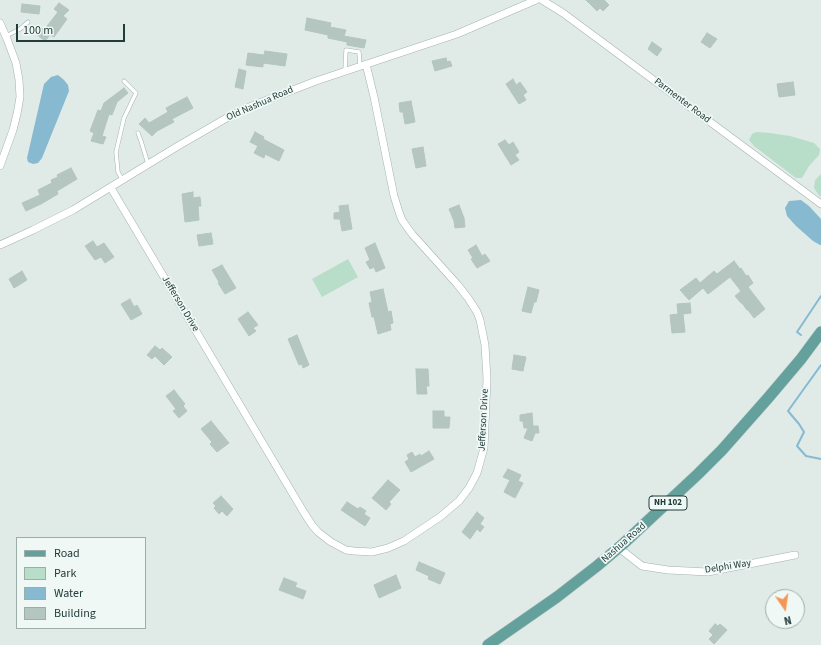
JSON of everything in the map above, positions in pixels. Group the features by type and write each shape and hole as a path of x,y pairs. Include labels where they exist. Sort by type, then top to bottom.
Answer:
{"main road":[{"name":"Nashua Road","path":"488,645 557,597 597,566 619,548 698,474 722,450 768,398 801,359 821,332"}],"street":[{"name":"Old Nashua Road","path":"0,245 73,210 178,146 230,116 254,105 285,92 345,71 457,34 536,0"},
{"name":"Parmenter Road","path":"542,0 563,13 821,204"},
{"path":"0,23 4,38 16,63 20,97 13,130 0,166"},
{"name":"Jefferson Drive","path":"111,188 312,525 318,532 331,542 346,550 354,552 380,550 404,541 440,517 459,501 469,488 477,473 484,448 487,374 485,345 480,320 468,298 412,234 402,220 394,196 374,97 363,65"},
{"name":"Delphi Way","path":"619,548 642,566 668,570 708,572 795,555"}],"lane":[{"path":"4,38 20,29 28,22"},
{"path":"345,71 346,50 359,52 363,65"},
{"path":"123,180 118,172 116,152 124,118 136,93 124,81"},
{"path":"138,133 148,164"}],"green space":[{"path":"756,132 790,136 814,143 820,149 819,155 809,166 802,178 796,178 754,146 749,140 752,134"},
{"path":"821,174 821,197 814,188 815,180"},
{"path":"348,259 358,277 322,297 312,279"}],"water":[{"path":"58,75 68,85 69,91 42,158 38,163 33,164 28,162 27,158 44,84 51,77"},
{"path":"801,200 821,219 821,245 813,241 787,216 785,208 789,201"}],"building":[{"path":"586,0 604,0 609,5 603,11 600,8 597,11"},
{"path":"59,3 69,10 63,16 67,19 54,37 50,35 45,41 36,34 41,27 44,30 58,12 54,9"},
{"path":"22,4 40,6 39,14 21,12"},
{"path":"307,18 331,23 330,27 346,30 344,36 366,40 364,48 347,45 347,42 328,38 328,35 305,30"},
{"path":"707,33 717,39 710,48 701,42"},
{"path":"652,42 662,49 657,56 648,49"},
{"path":"265,51 287,54 285,66 263,63 263,67 246,65 248,53 264,55"},
{"path":"446,58 447,62 450,61 452,66 435,71 432,61"},
{"path":"239,69 246,71 243,89 235,87"},
{"path":"513,79 516,85 520,82 527,92 523,95 526,100 519,104 506,84"},
{"path":"793,82 795,95 779,97 777,84"},
{"path":"124,88 128,93 117,102 112,115 109,114 102,136 106,137 103,144 91,141 94,133 90,131 98,110 101,111 104,103"},
{"path":"187,97 193,108 172,119 174,122 157,131 152,136 139,124 145,118 149,123 168,112 166,108"},
{"path":"411,101 415,122 405,124 403,112 400,112 399,103"},
{"path":"255,132 264,137 263,139 284,150 279,161 265,154 264,158 254,153 258,146 250,142"},
{"path":"505,140 509,145 513,142 519,152 515,155 519,160 511,165 498,144"},
{"path":"423,147 426,166 416,168 412,149"},
{"path":"71,168 77,179 57,191 58,194 26,211 22,203 40,195 38,190 52,183 51,180 58,177 57,175"},
{"path":"193,192 193,198 200,197 201,206 198,206 199,220 185,222 182,194"},
{"path":"348,205 352,229 342,231 340,219 334,219 334,213 340,212 339,206"},
{"path":"459,205 464,218 465,227 455,228 449,209"},
{"path":"211,233 213,244 199,246 197,235"},
{"path":"93,241 97,247 104,243 114,257 105,263 101,257 95,260 85,246"},
{"path":"375,243 385,268 376,272 374,267 370,269 366,262 370,260 365,248"},
{"path":"476,245 482,256 485,254 490,261 477,268 471,259 473,258 468,250"},
{"path":"734,261 746,276 748,275 753,283 748,287 765,309 754,318 735,296 741,291 730,277 708,294 703,288 689,300 680,290 696,278 700,283 714,271 717,274"},
{"path":"222,265 236,288 225,294 212,270"},
{"path":"22,271 27,280 14,288 9,279"},
{"path":"528,287 539,290 531,313 522,311"},
{"path":"383,289 388,312 391,311 393,323 390,324 391,330 378,334 369,303 372,302 370,292"},
{"path":"130,299 134,307 137,305 142,314 131,320 121,304"},
{"path":"690,303 691,313 683,314 685,332 672,333 670,315 678,314 677,304"},
{"path":"248,312 258,325 253,328 256,331 249,336 238,319"},
{"path":"297,335 309,365 303,368 302,364 299,365 288,339"},
{"path":"155,346 160,350 162,348 172,357 164,365 155,356 152,359 147,355"},
{"path":"514,355 526,357 523,371 512,369"},
{"path":"416,369 428,369 429,386 426,386 427,394 417,394"},
{"path":"174,390 185,404 183,406 187,411 179,418 173,411 176,409 166,396"},
{"path":"433,411 444,411 444,417 450,417 449,428 433,428"},
{"path":"532,413 533,426 538,426 539,433 535,433 532,441 524,438 528,428 524,428 523,421 520,421 520,415"},
{"path":"211,421 229,443 217,452 210,444 212,442 201,429"},
{"path":"429,451 434,459 411,472 405,462 409,459 407,455 412,452 415,457 420,454 421,456"},
{"path":"508,469 521,475 518,481 523,483 515,498 504,492 510,480 503,477"},
{"path":"388,480 400,490 389,502 391,504 386,510 372,498"},
{"path":"221,496 233,509 227,516 222,511 219,514 214,508 216,506 213,503"},
{"path":"347,502 358,509 360,507 366,511 364,514 370,518 365,526 341,510"},
{"path":"477,512 484,518 480,524 484,527 480,532 477,529 470,539 462,532"},
{"path":"419,562 445,573 440,584 428,579 429,576 416,570"},
{"path":"396,575 401,588 379,598 374,585"},
{"path":"284,578 297,583 295,587 306,591 303,599 279,590"},
{"path":"715,624 718,626 720,624 727,630 714,644 709,639 713,635 709,631"}],"waterway":[{"path":"801,335 797,332 821,296"},
{"path":"821,365 788,411 804,432 797,446 806,456 821,459"}]}
